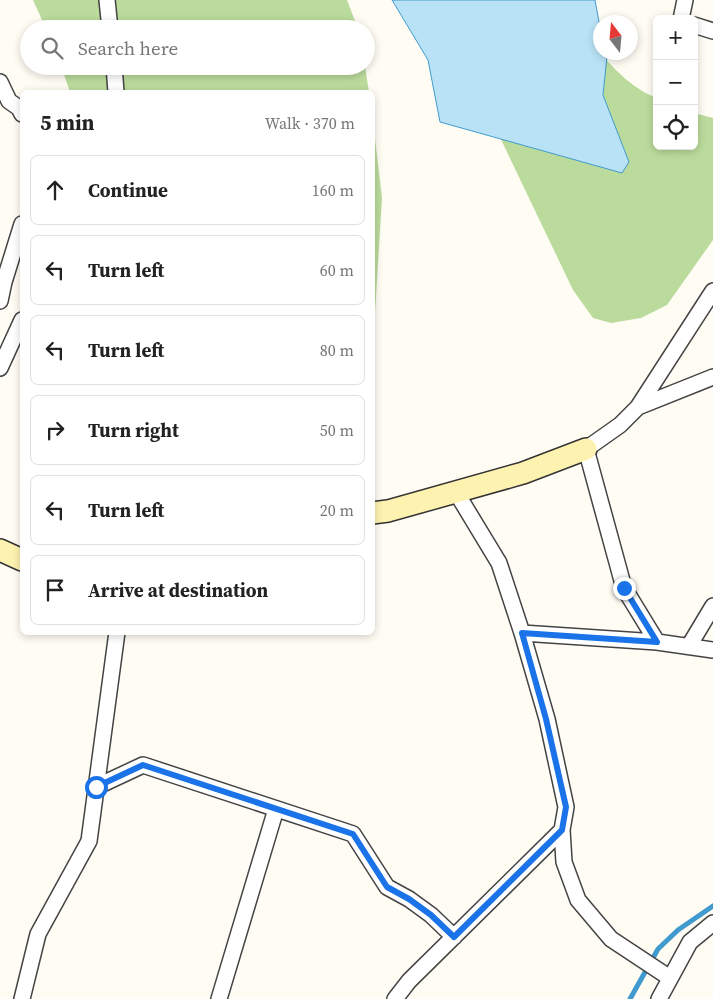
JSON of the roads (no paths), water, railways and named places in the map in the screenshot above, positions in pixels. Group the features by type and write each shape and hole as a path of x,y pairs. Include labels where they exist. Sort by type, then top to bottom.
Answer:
{"street":[{"path":"106,0 109,20"},
{"path":"681,15 685,0"},
{"path":"698,26 713,31"},
{"path":"115,75 116,90"},
{"path":"0,82 9,101 20,110"},
{"path":"0,301 20,230"},
{"path":"375,513 523,473 586,449 620,425 638,407 713,291"},
{"path":"0,368 20,324"},
{"path":"638,407 713,377"},
{"path":"586,449 624,588 657,642"},
{"path":"456,492 499,563 522,633 546,719 566,807 562,830 564,862 578,900 611,938 665,974"},
{"path":"0,550 20,559"},
{"path":"689,646 713,606"},
{"path":"522,633 657,642 713,650"},
{"path":"22,999 38,934 89,841 116,635"},
{"path":"96,787 143,765 353,834 387,887 409,899 431,915 454,937"},
{"path":"219,999 276,809"},
{"path":"395,999 408,980 562,830"},
{"path":"659,999 665,974 690,942 713,923"}],"water":[{"path":"392,0 595,0 598,15 593,15 593,60 607,60 603,95 629,162 622,173 440,122 428,60"}],"waterway":[{"path":"630,999 658,949 678,930 713,906"}]}
